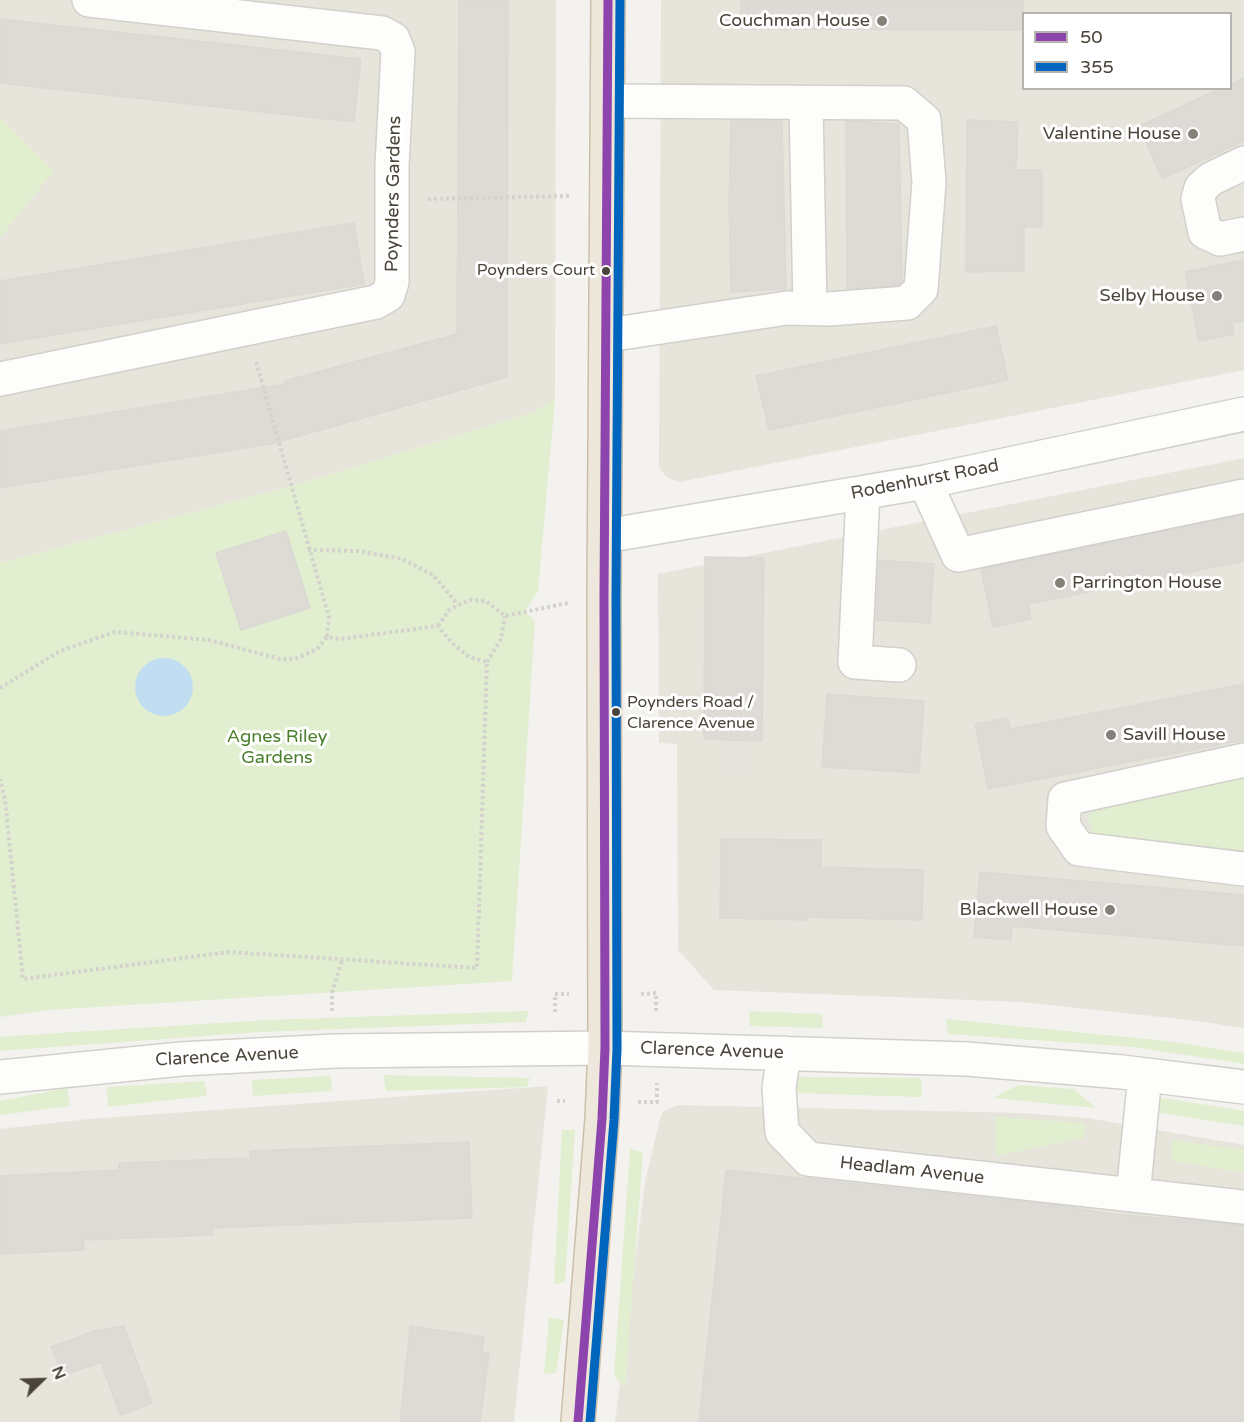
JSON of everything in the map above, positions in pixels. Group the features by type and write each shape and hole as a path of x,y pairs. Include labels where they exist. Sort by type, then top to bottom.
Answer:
{"highway":[{"path":"578,1422 602,1119 605,1048 604,596 608,335 609,0"}],"street":[{"name":"Poynders Gardens","path":"0,380 376,302 388,295 392,282 392,201 398,51 393,39 382,33 89,0"},
{"path":"608,335 787,308 907,303 921,289 929,182 924,120 904,103 609,101"},
{"path":"806,103 810,308"},
{"path":"1244,163 1211,179 1201,188 1198,199 1204,232 1220,239 1244,234"},
{"name":"Rodenhurst Road","path":"605,536 925,482 1244,414"},
{"path":"925,482 958,555 1244,496"},
{"path":"863,493 855,662 899,665"},
{"path":"1244,760 1065,799 1063,826 1079,849 1244,869"},
{"name":"Clarence Avenue","path":"0,1077 181,1059 335,1051 605,1048 978,1059 1145,1075 1244,1088"},
{"name":"Headlam Avenue","path":"784,1053 780,1088 782,1132 808,1159 1244,1207"},
{"path":"1133,1195 1145,1075"}],"path":[{"path":"392,201 608,196"},
{"path":"0,688 60,651 115,632 209,640 280,659 295,659 317,649 327,637 329,617 308,550 248,330"},
{"path":"308,550 358,551 402,559 433,575 458,605"},
{"path":"327,637 340,639 438,626 450,609 471,600 486,601 506,616 604,596"},
{"path":"0,779 5,799 23,979 229,952 477,968 487,662 501,639 506,616"},
{"path":"438,626 452,643 469,657 487,662"},
{"path":"332,1011 332,993 342,960"},
{"path":"633,994 656,993 656,1020"},
{"path":"555,1017 555,994 573,994"},
{"path":"630,1102 657,1102 657,1080"},
{"path":"557,1101 565,1101"}],"shaded area":[{"path":"0,0 556,0 555,399 534,412 299,484 0,563"},
{"path":"661,0 1244,0 1244,370 679,482 666,477 659,466"},
{"path":"1244,458 1244,1028 1021,1002 714,990 678,950 677,744 659,743 658,574"},
{"path":"720,740 750,741 751,773 720,771"},
{"path":"548,1086 514,1422 0,1422 0,1129 89,1119"},
{"path":"677,1105 1021,1113 1088,1118 1244,1145 1244,1422 615,1422 645,1182 660,1119 663,1112"}],"green space":[{"path":"0,117 54,171 0,238"},
{"name":"Agnes Riley Gardens","path":"555,399 538,591 525,611 535,621 512,981 48,1010 0,1017 0,563 299,484 534,412"},
{"path":"1244,773 1244,854 1099,844 1093,833 1088,818 1096,805"},
{"path":"528,1011 526,1022 260,1032 0,1051 0,1037 9,1036 267,1020"},
{"path":"749,1011 822,1014 823,1028 750,1026"},
{"path":"946,1019 1166,1041 1244,1053 1244,1064 1134,1047 948,1034"},
{"path":"383,1075 530,1078 527,1087 386,1091"},
{"path":"331,1076 332,1091 253,1096 252,1080"},
{"path":"791,1077 921,1078 922,1097 791,1093"},
{"path":"204,1081 207,1096 108,1107 107,1087"},
{"path":"1018,1085 1074,1089 1096,1108 993,1098"},
{"path":"67,1088 70,1106 0,1115 0,1101"},
{"path":"1164,1098 1244,1111 1244,1126 1141,1110"},
{"path":"996,1117 1086,1123 1084,1138 996,1156"},
{"path":"562,1130 575,1130 565,1282 554,1284"},
{"path":"1172,1140 1244,1150 1244,1173 1172,1161"},
{"path":"630,1149 643,1152 625,1389 614,1375"},
{"path":"549,1317 564,1320 556,1373 544,1374"}],"water":[{"path":"164,658 175,660 188,671 193,687 191,698 180,711 164,716 153,714 140,703 135,687 137,676 148,663"}],"building":[{"path":"459,0 508,0 507,377 275,443 0,488 0,431 285,384 284,381 457,334"},
{"name":"Couchman House","path":"741,0 1023,0 1022,30 741,29"},
{"path":"0,19 361,59 354,122 0,83"},
{"name":"Valentine House","path":"1244,78 1244,141 1162,179 1139,126 1218,90 1232,90 1232,84"},
{"path":"967,120 1018,122 1016,170 1042,170 1042,227 1024,227 1024,271 966,272"},
{"path":"731,121 782,121 786,289 731,292 729,203"},
{"path":"846,121 899,124 902,281 899,285 847,289"},
{"path":"354,223 364,284 0,344 0,281"},
{"name":"Selby House","path":"1244,260 1244,321 1232,323 1234,334 1199,341 1185,272"},
{"path":"996,326 1008,380 769,430 756,376"},
{"name":"Parrington House","path":"1244,515 1244,561 1028,604 1031,619 993,627 981,569"},
{"path":"286,531 310,608 241,630 216,553"},
{"path":"705,557 764,558 762,741 704,739"},
{"path":"879,560 934,564 930,623 876,620"},
{"name":"Savill House","path":"1244,684 1244,740 988,789 975,724 1008,718 1011,729"},
{"path":"827,694 924,701 919,773 822,767"},
{"path":"721,839 821,840 821,867 923,870 922,920 808,917 807,920 720,918"},
{"name":"Blackwell House","path":"980,872 1244,895 1244,946 1012,926 1011,940 974,937"},
{"path":"469,1142 472,1218 212,1228 212,1235 83,1240 84,1250 0,1254 0,1176 119,1170 119,1163 250,1158 250,1151"},
{"path":"726,1170 1062,1206 1112,1214 1244,1225 1244,1422 699,1422"},
{"path":"124,1326 152,1403 120,1415 101,1362 63,1376 51,1347 94,1331"},
{"path":"410,1326 484,1337 482,1352 489,1354 480,1422 400,1422"}],"transit line":[{"name":"50","path":"578,1422 602,1119 605,1048 604,596 608,0"},
{"name":"355","path":"590,1422 614,1120 617,1049 616,596 620,0"}],"place":[{"name":"Couchman House","path":"882,21"},
{"name":"Valentine House","path":"1193,134"},
{"name":"Poynders Court","path":"606,271"},
{"name":"Selby House","path":"1217,296"},
{"name":"Parrington House","path":"1060,583"},
{"name":"Poynders Road / Clarence Avenue","path":"616,712"},
{"name":"Savill House","path":"1111,735"},
{"name":"Blackwell House","path":"1110,910"}]}
